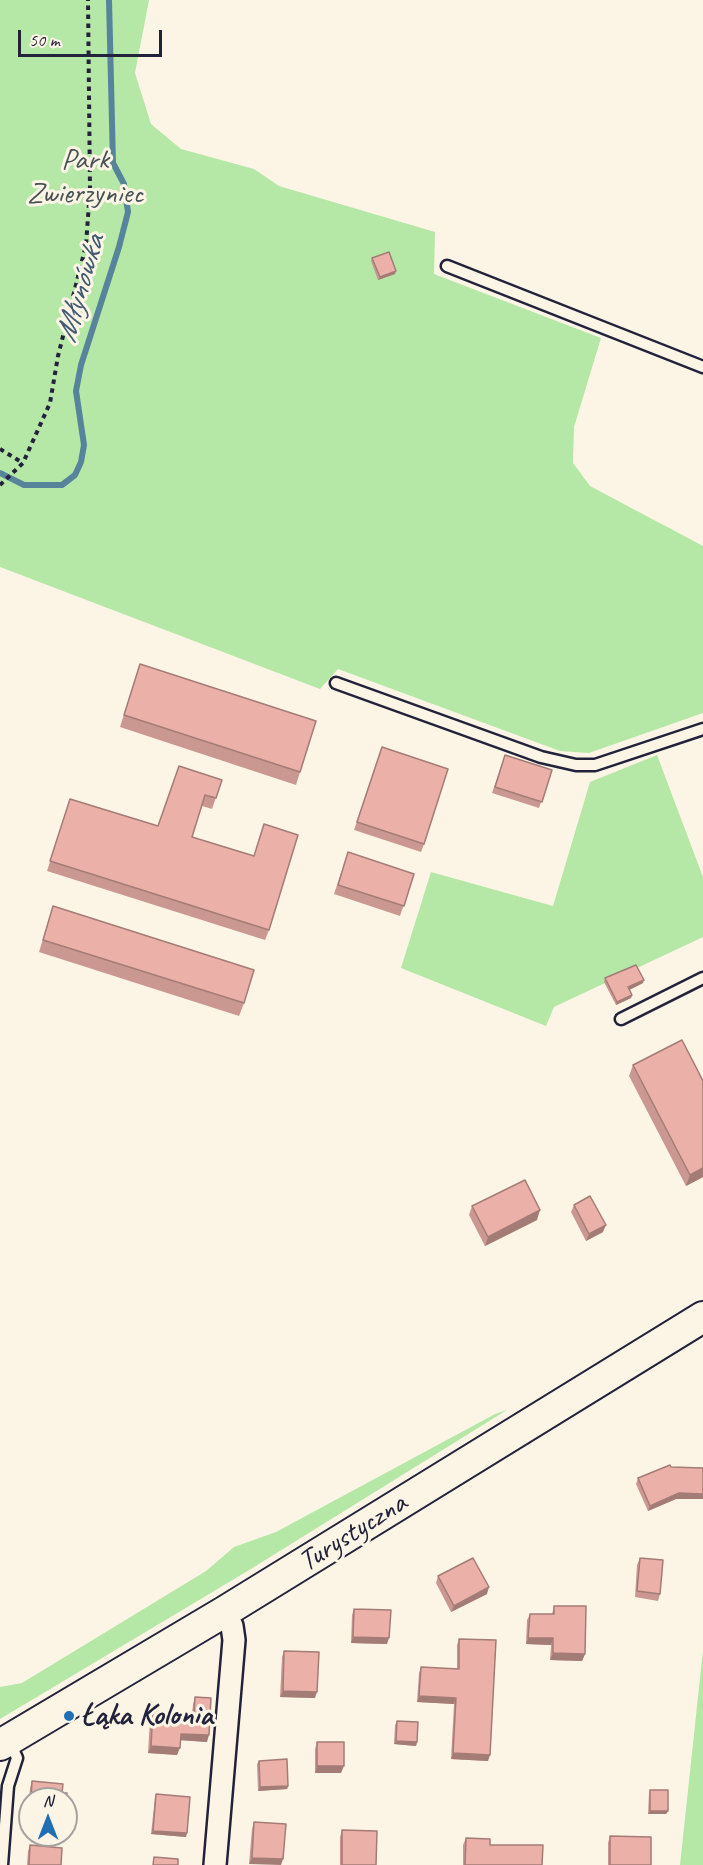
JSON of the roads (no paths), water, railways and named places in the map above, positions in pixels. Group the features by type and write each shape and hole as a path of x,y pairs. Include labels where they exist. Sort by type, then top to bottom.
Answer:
{"main road":[{"name":"Turystyczna","path":"4,1742 224,1612 703,1317"}],"street":[{"path":"215,1865 234,1640 232,1626 224,1612"}],"lane":[{"path":"447,266 703,367"},
{"path":"336,683 541,758 576,765 595,765 703,729"},
{"path":"621,1018 703,978"},
{"path":"2,1865 8,1786 16,1758 4,1742"}],"waterway":[{"name":"Młynówka","path":"0,473 24,485 62,485 75,475 81,462 84,445 76,391 81,365 128,212 124,184 113,163 109,0"}],"place":[{"name":"Łąka Kolonia","path":"69,1716"}],"park label":[{"name":"Park Zwierzyniec","path":"85,178"}]}
